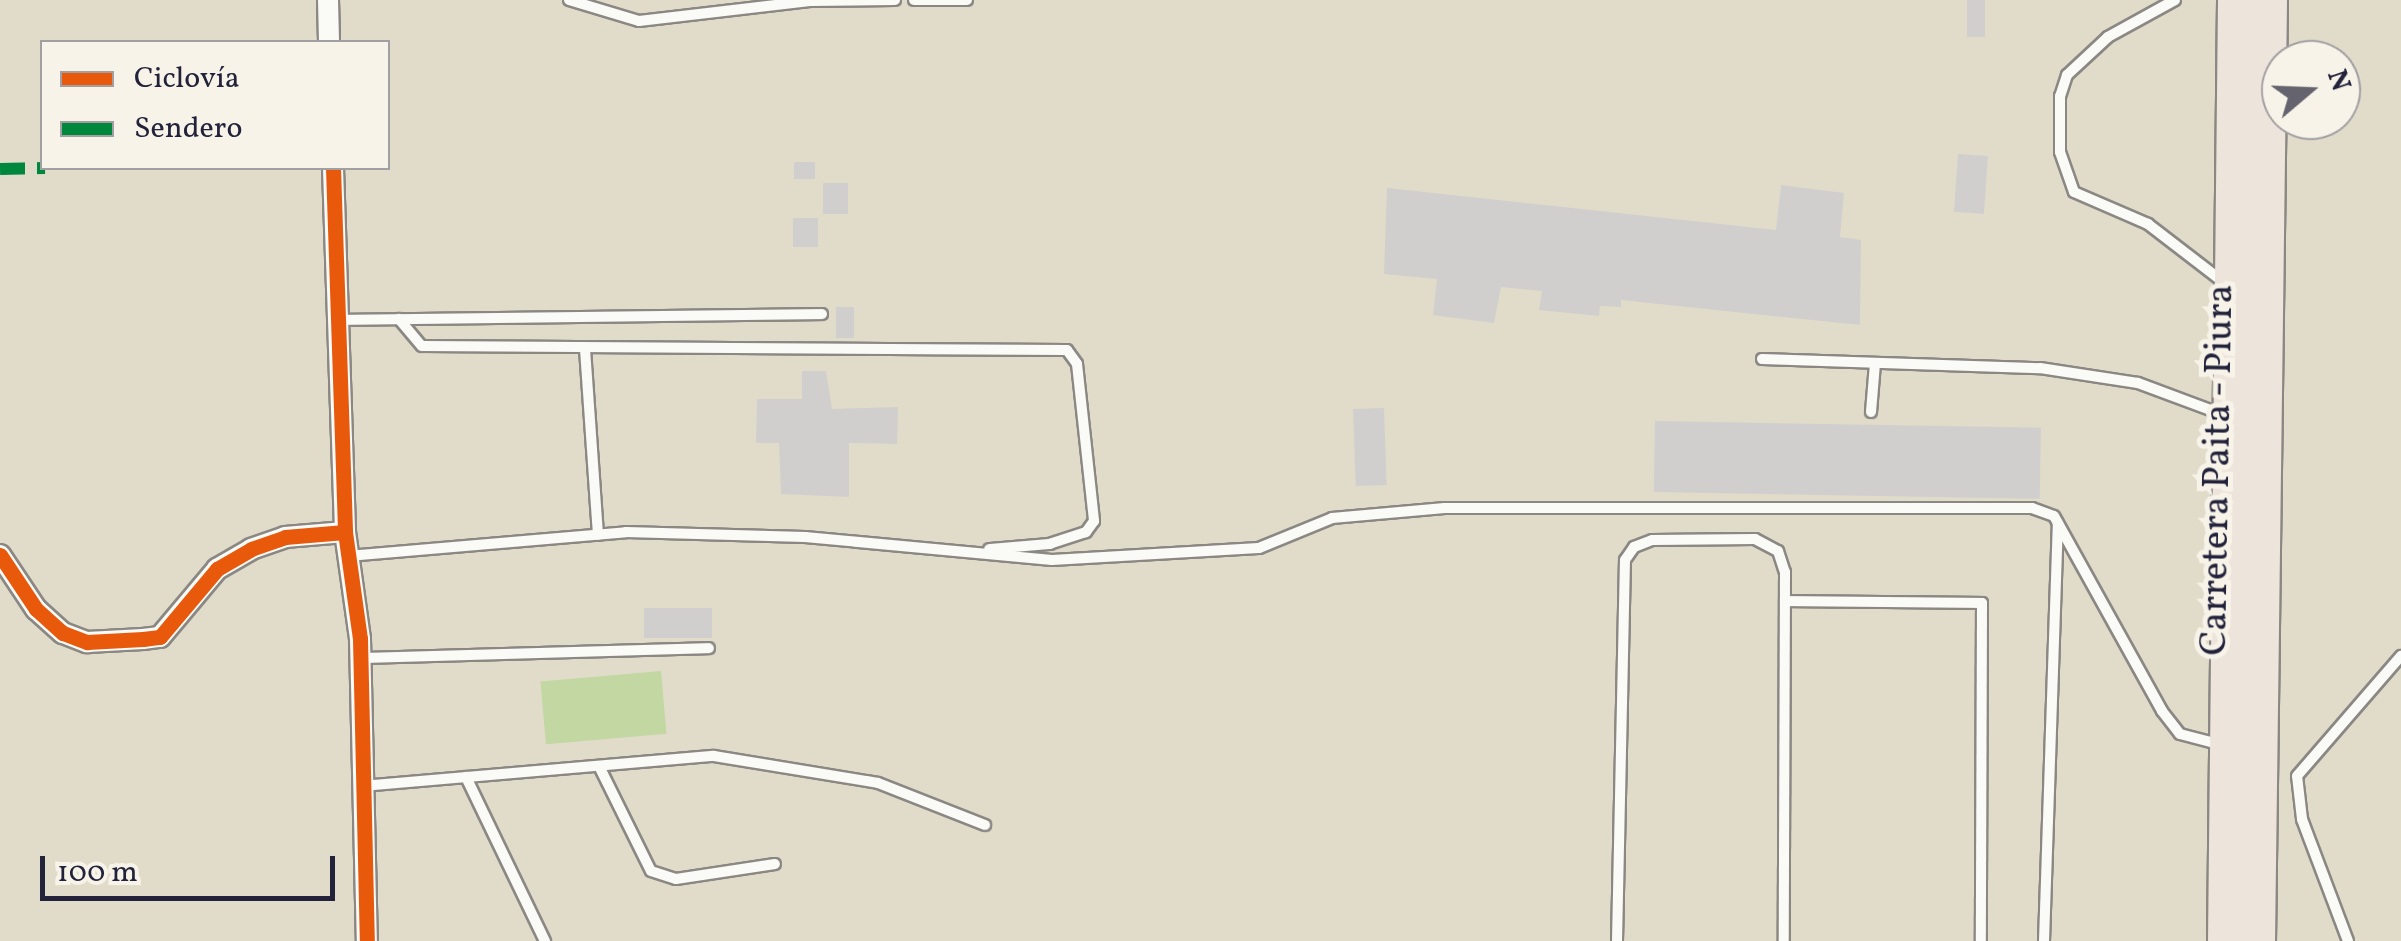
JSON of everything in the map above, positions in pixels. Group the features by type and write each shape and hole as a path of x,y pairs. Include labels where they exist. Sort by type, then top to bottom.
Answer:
{"highway":[{"name":"Carretera Paita - Piura","path":"2225,941 2235,0"},
{"name":"Carretera Paita - Piura","path":"2257,941 2269,0"}],"street":[{"path":"328,0 330,40"},
{"path":"333,170 345,532 360,658 367,941"},
{"path":"0,555 36,609 62,633 87,642 144,639 160,637 217,570 251,549 285,537 345,532"}],"lane":[{"path":"569,0 638,20 810,1 896,0"},
{"path":"914,0 967,0"},
{"path":"2176,0 2108,37 2067,75 2060,96 2065,178 2090,203 2148,224 2182,246 2232,291"},
{"path":"338,320 822,314"},
{"path":"399,318 422,346 1066,350 1077,364 1094,521 1086,532 1050,544 958,551"},
{"path":"585,349 598,534"},
{"path":"1762,359 2079,374 2138,383 2231,417"},
{"path":"1871,412 1875,363"},
{"path":"348,556 598,534 805,536 1052,560 1259,548 1332,518 1445,508 2032,508 2046,510 2058,523 2162,711 2180,734 2228,746"},
{"path":"2044,941 2058,523"},
{"path":"1617,941 1625,560 1634,547 1652,540 1764,540 1784,562 1784,941"},
{"path":"1786,601 1982,603 1981,941"},
{"path":"360,658 709,648"},
{"path":"2348,941 2302,819 2297,776 2401,656"},
{"path":"361,786 714,756 878,783 984,825"},
{"path":"599,766 650,871 676,878 775,864"},
{"path":"466,777 545,941"}],"green space":[{"path":"661,671 666,734 546,744 540,682"}],"building":[{"path":"1967,0 1985,0 1985,37 1967,37"},
{"path":"1958,154 1988,156 1984,214 1954,212"},
{"path":"794,162 815,162 815,179 794,179"},
{"path":"823,183 848,183 848,214 823,214"},
{"path":"1781,185 1844,193 1840,237 1861,240 1860,325 1621,300 1621,307 1600,306 1599,316 1539,310 1542,291 1501,287 1494,323 1433,315 1437,279 1384,274 1387,188 1776,230"},
{"path":"793,218 818,218 818,247 793,247"},
{"path":"836,307 854,307 854,338 836,338"},
{"path":"802,371 826,371 832,409 898,407 897,444 849,443 849,497 781,494 779,443 756,443 757,399 802,399"},
{"path":"1384,408 1387,485 1356,486 1353,409"},
{"path":"1655,421 2041,428 2040,499 1654,492"},
{"path":"644,608 712,608 712,638 644,638"}],"marked path":[{"path":"0,169 40,168"}],"cycle path":[{"path":"333,170 345,532 360,639 367,941"},
{"path":"0,555 36,609 63,633 87,642 143,639 160,637 217,569 251,549 285,537 345,532"}]}
